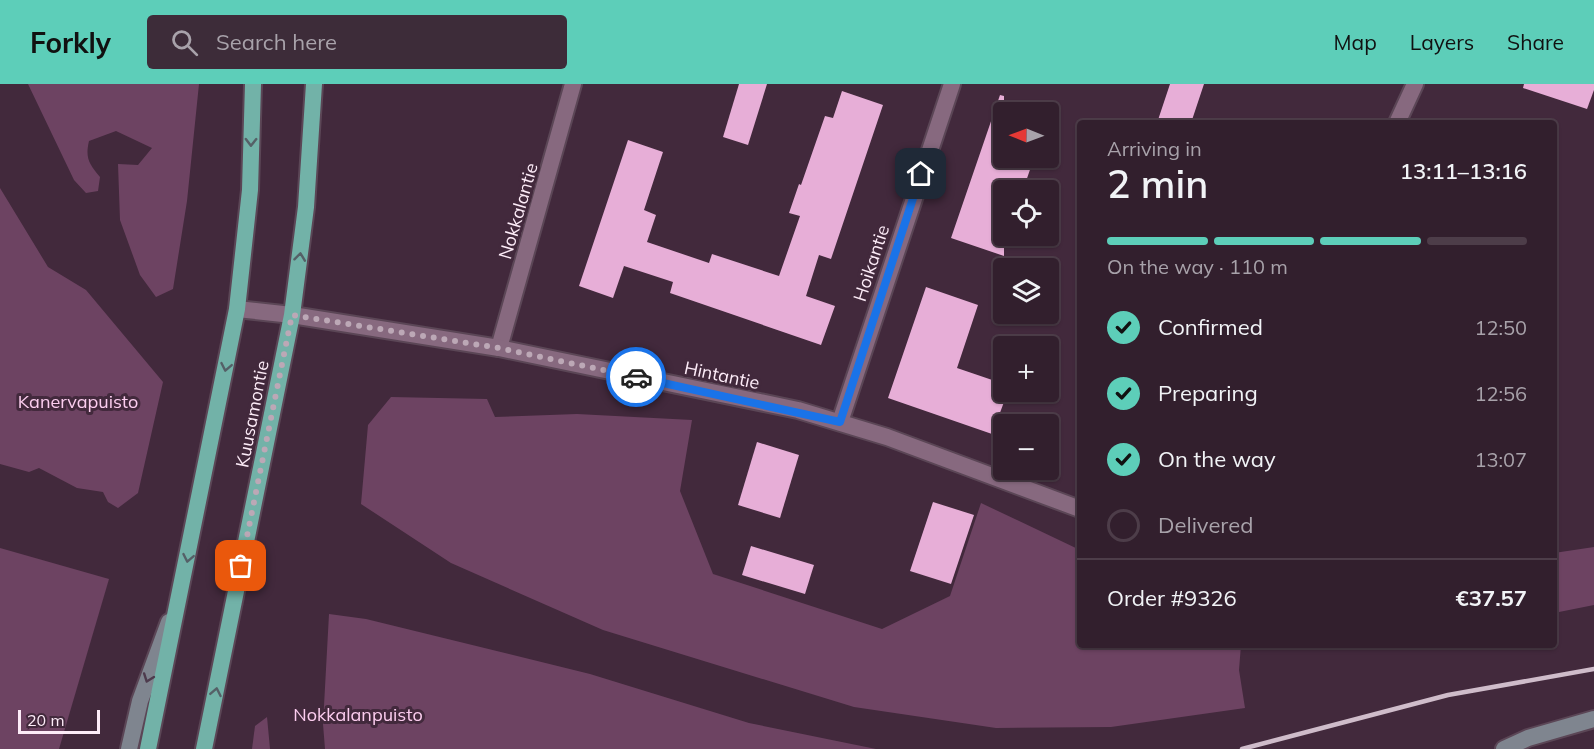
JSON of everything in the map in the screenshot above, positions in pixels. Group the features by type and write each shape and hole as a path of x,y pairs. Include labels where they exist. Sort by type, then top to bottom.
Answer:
{"highway":[{"name":"Kuusamontie","path":"148,749 237,309 250,190 253,84"},
{"name":"Kuusamontie","path":"204,749 292,315 306,207 314,84"}],"main road":[{"path":"129,749 140,701 183,584"},
{"path":"1504,749 1528,738 1594,719"}],"street":[{"name":"Nokkalantie","path":"499,348 573,84"},
{"name":"Hoikantie","path":"840,422 952,84"},
{"path":"1398,120 1415,84"},
{"name":"Hintantie","path":"237,309 292,315 499,348 798,410 840,422 1077,507"}],"green space":[{"path":"28,84 199,84 187,201 173,289 156,297 140,275 120,220 118,164 138,165 152,148 116,131 89,141 87,152 89,160 100,177 98,191 86,193 74,180"},
{"name":"Kanervapuisto","path":"0,188 48,267 86,290 163,382 138,493 118,508 108,502 103,492 77,488 39,468 29,472 0,464"},
{"path":"391,397 487,399 495,417 577,414 692,420 680,491 713,574 882,629 950,596 981,503 1077,549 1077,648 1241,648 1239,670 1245,708 1111,727 996,728 854,707 603,630 451,563 361,504 368,425"},
{"path":"1594,547 1594,605 1557,612 1557,553"},
{"path":"0,548 109,579 59,749 0,749"},
{"name":"Nokkalanpuisto","path":"329,614 366,619 590,674 749,723 876,749 325,749 323,724"},
{"path":"267,717 270,749 252,749 255,726"}],"building":[{"path":"739,84 767,84 748,145 723,137"},
{"path":"1170,84 1204,84 1192,120 1158,120"},
{"path":"1524,84 1594,84 1594,90 1587,109 1523,88"},
{"path":"842,91 883,105 831,259 819,255 806,296 835,306 821,345 670,293 673,282 624,266 613,298 579,286 628,140 663,152 644,210 656,215 647,242 709,263 712,254 779,276 800,216 789,213 825,116 833,118"},
{"path":"1000,95 1004,96 1004,102 998,102"},
{"path":"993,115 993,168 1031,168 1026,180 993,180 993,246 1004,246 1004,256 951,238"},
{"path":"926,287 978,305 957,368 993,380 993,402 1004,402 1000,414 993,414 992,434 888,398"},
{"path":"757,442 799,455 780,518 738,505"},
{"path":"933,502 974,515 951,584 910,571"},
{"path":"751,546 814,565 805,594 742,575"}],"railway":[{"path":"1242,749 1448,695 1594,669"}],"way so far":[{"path":"241,566 292,315 499,348 636,377"}],"route":[{"path":"636,377 798,410 840,422 921,174"}]}
